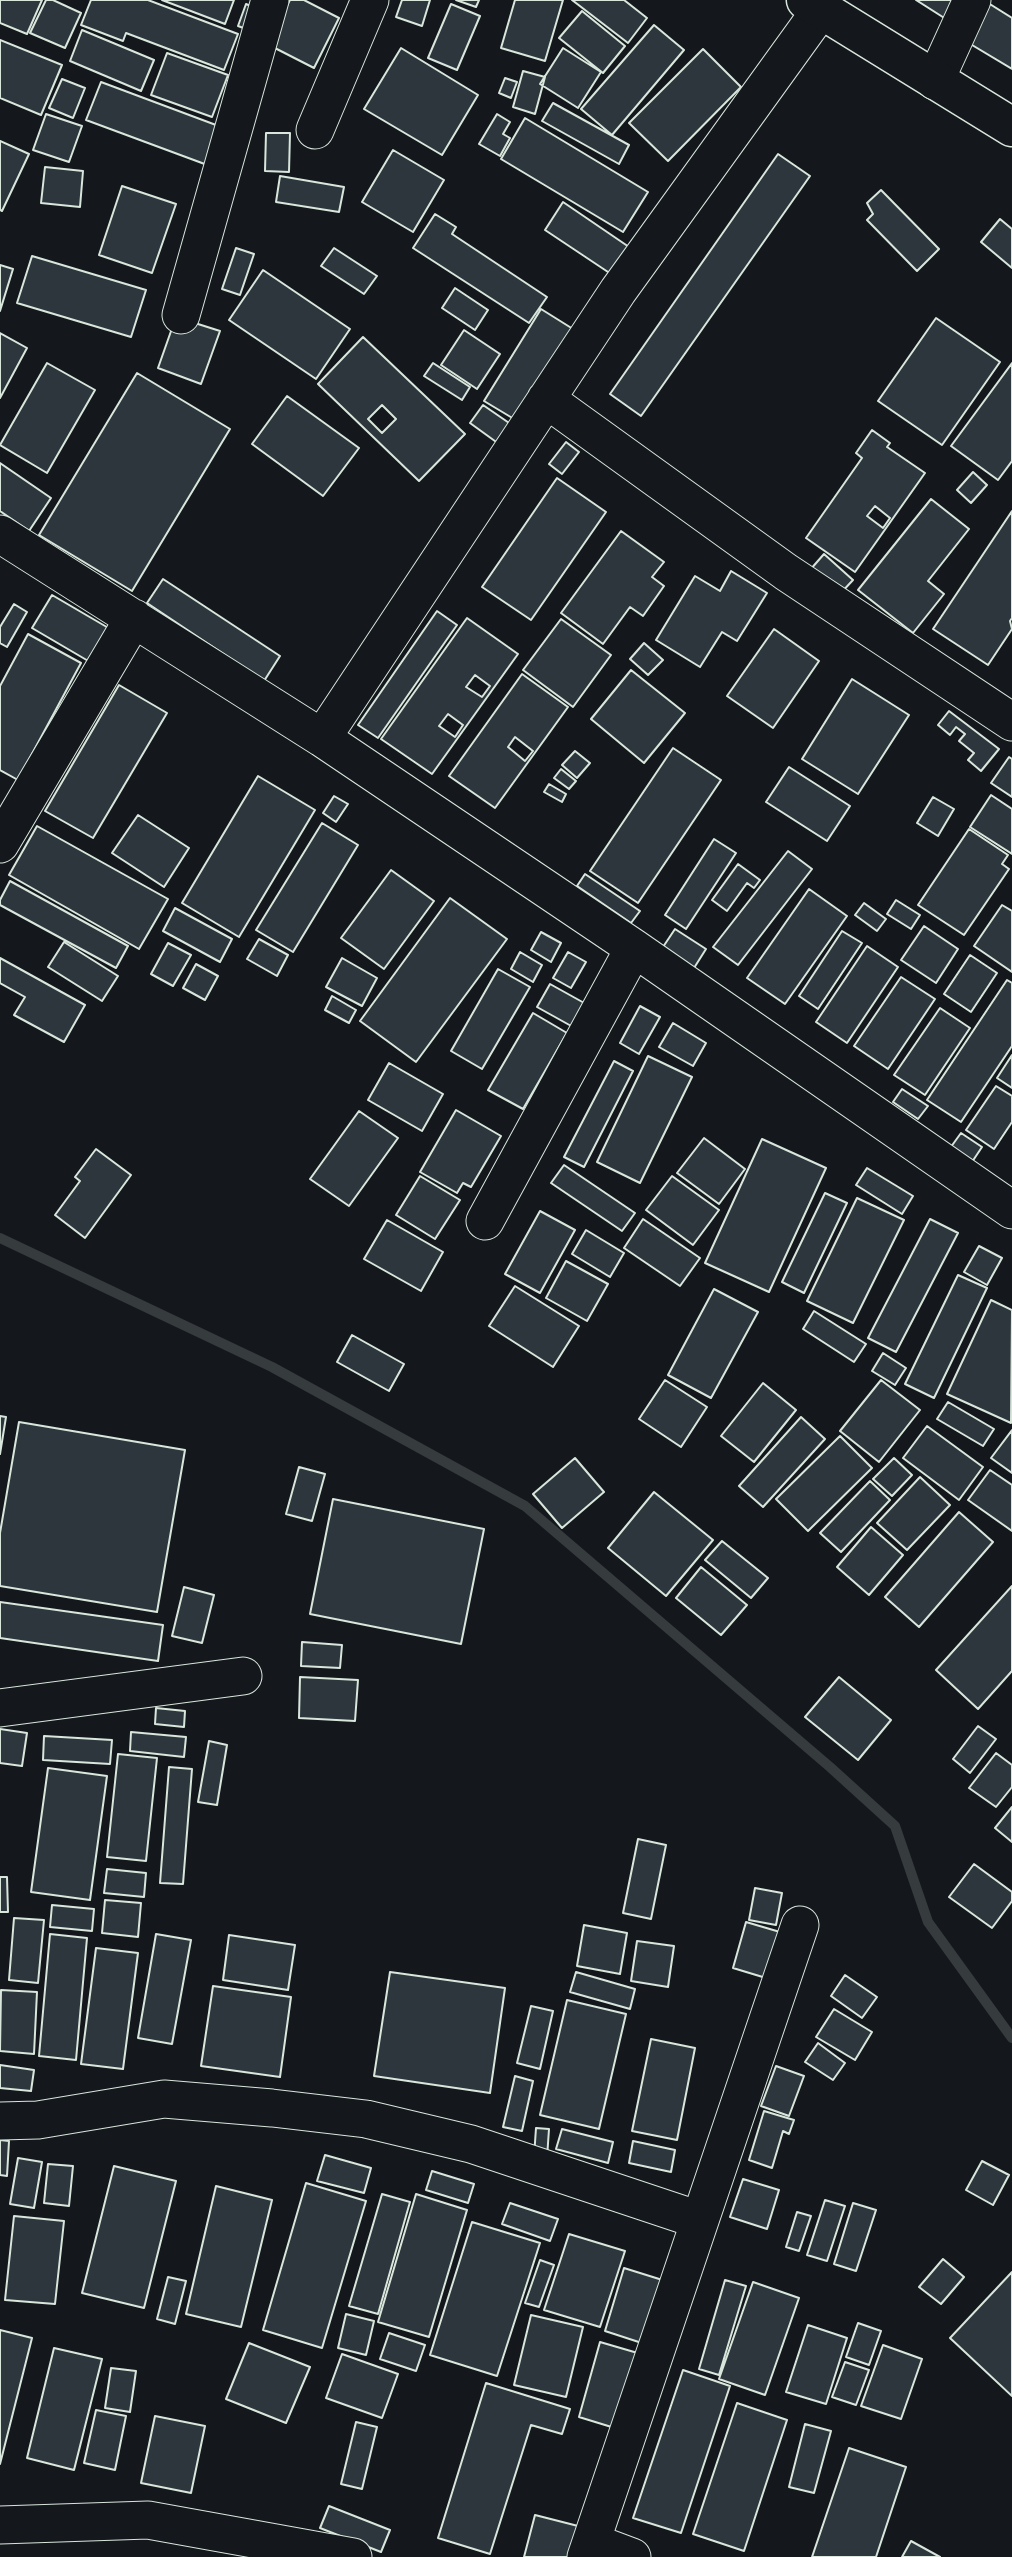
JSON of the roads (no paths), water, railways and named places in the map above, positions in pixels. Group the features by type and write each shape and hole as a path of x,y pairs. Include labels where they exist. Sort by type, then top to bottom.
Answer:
{"main road":[{"path":"813,5 1012,127"}],"street":[{"path":"181,315 270,0"},
{"path":"315,130 370,0"},
{"path":"934,81 972,0"},
{"path":"322,738 546,398 813,5"},
{"path":"546,398 786,572 1012,722"},
{"path":"0,534 322,738 634,948 1012,1210"},
{"path":"0,844 134,618"},
{"path":"485,1220 634,948"},
{"path":"0,1708 243,1676"},
{"path":"632,2557 589,2550 800,1925"},
{"path":"0,2121 38,2120 164,2099 366,2119 471,2144 699,2220"},
{"path":"0,2525 148,2520 353,2557"}],"waterway":[{"path":"0,1238 272,1367 525,1506 830,1767 895,1826 928,1922 1012,2038"}]}
